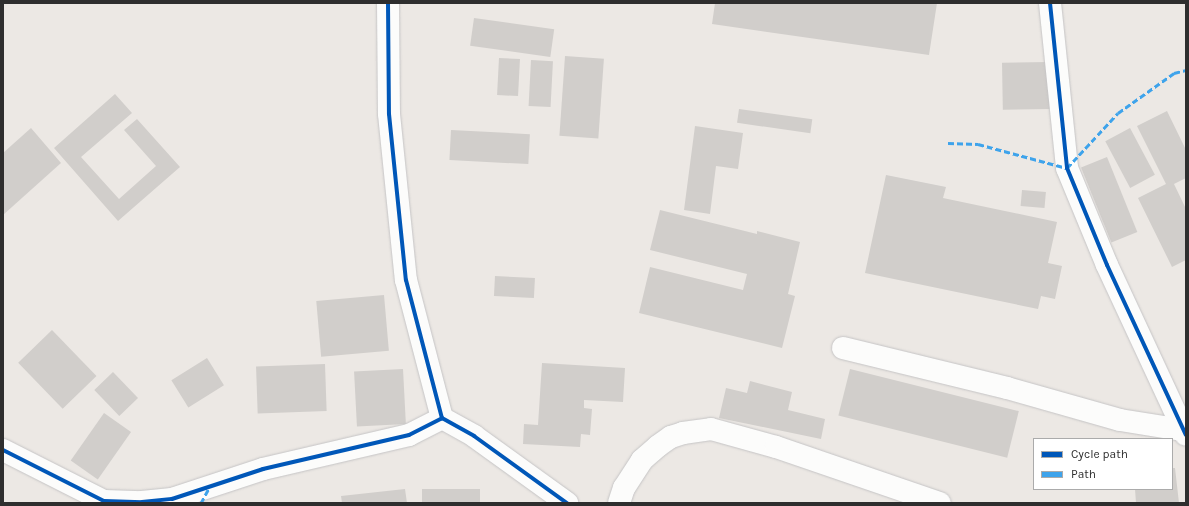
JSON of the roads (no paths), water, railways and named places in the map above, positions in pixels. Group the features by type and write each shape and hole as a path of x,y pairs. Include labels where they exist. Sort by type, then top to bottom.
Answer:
{"street":[{"path":"388,3 388,114 406,280 442,418 474,436 567,503"},
{"path":"1050,3 1067,168 1107,266 1185,433"},
{"path":"843,348 1007,388 1120,420 1185,433"},
{"path":"3,450 47,474 104,501 142,502 172,499 263,469 409,435 442,418"},
{"path":"619,503 624,488 642,460 658,446 671,437 683,433 711,429 776,447 940,503"}]}
